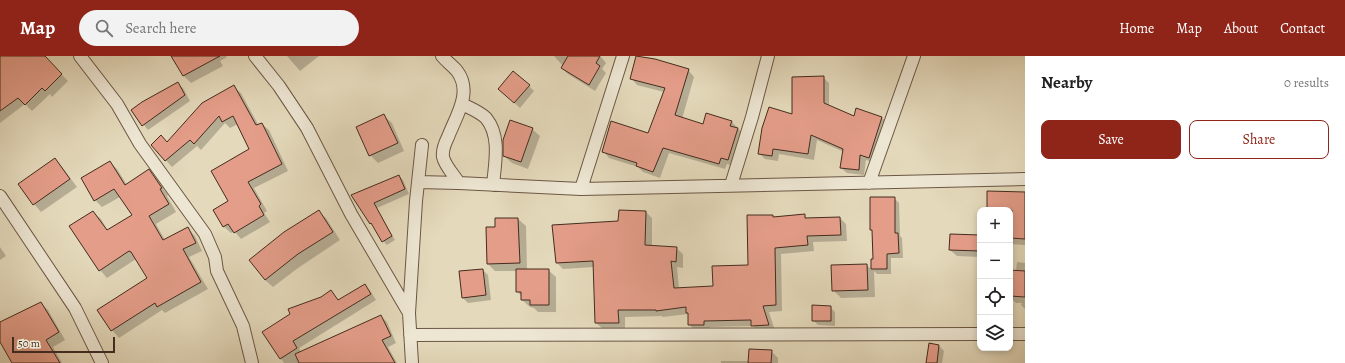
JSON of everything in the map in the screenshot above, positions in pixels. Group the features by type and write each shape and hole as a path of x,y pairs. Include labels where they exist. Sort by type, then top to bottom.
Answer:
{"street":[{"path":"80,56 117,104 140,144 205,234 216,257 217,271 242,326 252,363"},
{"path":"255,56 279,86 307,128 351,214 409,313"},
{"path":"442,56 457,71 462,81 464,93 462,104 444,146 442,155 444,162 459,183"},
{"path":"581,189 623,56"},
{"path":"731,185 752,117 768,56"},
{"path":"869,183 914,56"},
{"path":"462,104 485,118 493,129 495,140 494,185"},
{"path":"412,363 409,313 422,145"},
{"path":"418,182 581,189 1025,179"},
{"path":"0,196 75,308 102,363"},
{"path":"410,335 977,334"},
{"path":"1013,334 1025,334"}],"building":[{"path":"0,56 45,56 62,74 45,91 42,88 25,105 18,98 0,111"},
{"path":"171,56 220,56 183,76"},
{"path":"568,56 600,56 596,63 600,66 589,85 561,68"},
{"path":"636,56 655,59 689,69 675,115 703,124 706,113 732,121 730,126 738,128 728,160 721,158 719,164 663,148 653,172 636,166 637,163 602,152 611,121 648,133 665,88 630,79"},
{"path":"513,71 530,85 514,103 498,89"},
{"path":"824,76 824,103 854,116 856,108 882,117 869,158 860,155 859,170 840,168 843,149 811,135 808,154 773,149 772,156 758,154 762,128 769,107 792,114 792,77"},
{"path":"178,82 185,95 142,126 131,110 142,102"},
{"path":"234,85 256,125 262,123 282,164 248,182 261,204 259,206 264,215 234,233 228,224 223,227 213,210 228,201 211,171 249,149 233,116 222,122 219,116 194,144 190,140 165,161 151,145 161,135 167,142 202,103"},
{"path":"384,114 398,143 369,156 356,127"},
{"path":"510,120 533,128 521,162 503,156 503,140"},
{"path":"55,158 70,179 33,205 18,184"},
{"path":"110,161 125,185 149,169 162,188 160,189 169,204 149,216 163,240 188,227 196,243 183,249 201,282 157,307 155,303 111,331 97,310 147,278 129,251 99,271 69,226 93,211 107,230 132,215 114,189 94,201 81,178"},
{"path":"399,175 405,189 374,203 392,236 382,242 371,223 370,224 351,195"},
{"path":"987,191 1025,192 1025,239 1013,238 1013,207 987,207"},
{"path":"870,197 895,197 895,233 898,233 899,253 887,254 887,269 871,269 871,259 873,259 872,230 870,230"},
{"path":"319,210 333,232 298,254 265,280 249,260 284,232"},
{"path":"619,210 646,211 645,245 677,247 676,262 671,261 674,288 713,286 712,266 748,265 747,215 773,215 773,217 805,214 805,218 840,217 841,235 807,236 808,245 775,248 776,305 763,306 769,325 751,326 751,320 704,321 704,325 688,325 688,313 686,313 686,307 656,311 618,310 619,323 595,323 593,261 556,263 552,225 618,221"},
{"path":"495,218 518,218 520,263 487,264 486,227 495,227"},
{"path":"950,234 977,235 977,251 949,250"},
{"path":"867,264 868,290 832,291 831,265"},
{"path":"483,269 486,295 462,298 459,271"},
{"path":"516,269 549,269 549,305 530,305 530,300 521,300 521,292 516,292"},
{"path":"1013,270 1025,271 1025,297 1013,296"},
{"path":"365,284 371,294 293,341 297,348 280,359 262,332 290,314 288,309 321,297 331,290 338,300"},
{"path":"41,302 59,332 46,340 60,363 12,363 0,342 0,322"},
{"path":"812,305 831,306 831,321 812,321"},
{"path":"381,315 391,336 382,340 395,363 299,363 295,354"},
{"path":"929,343 939,345 937,363 926,363"},
{"path":"749,349 772,350 771,363 748,363"}]}
